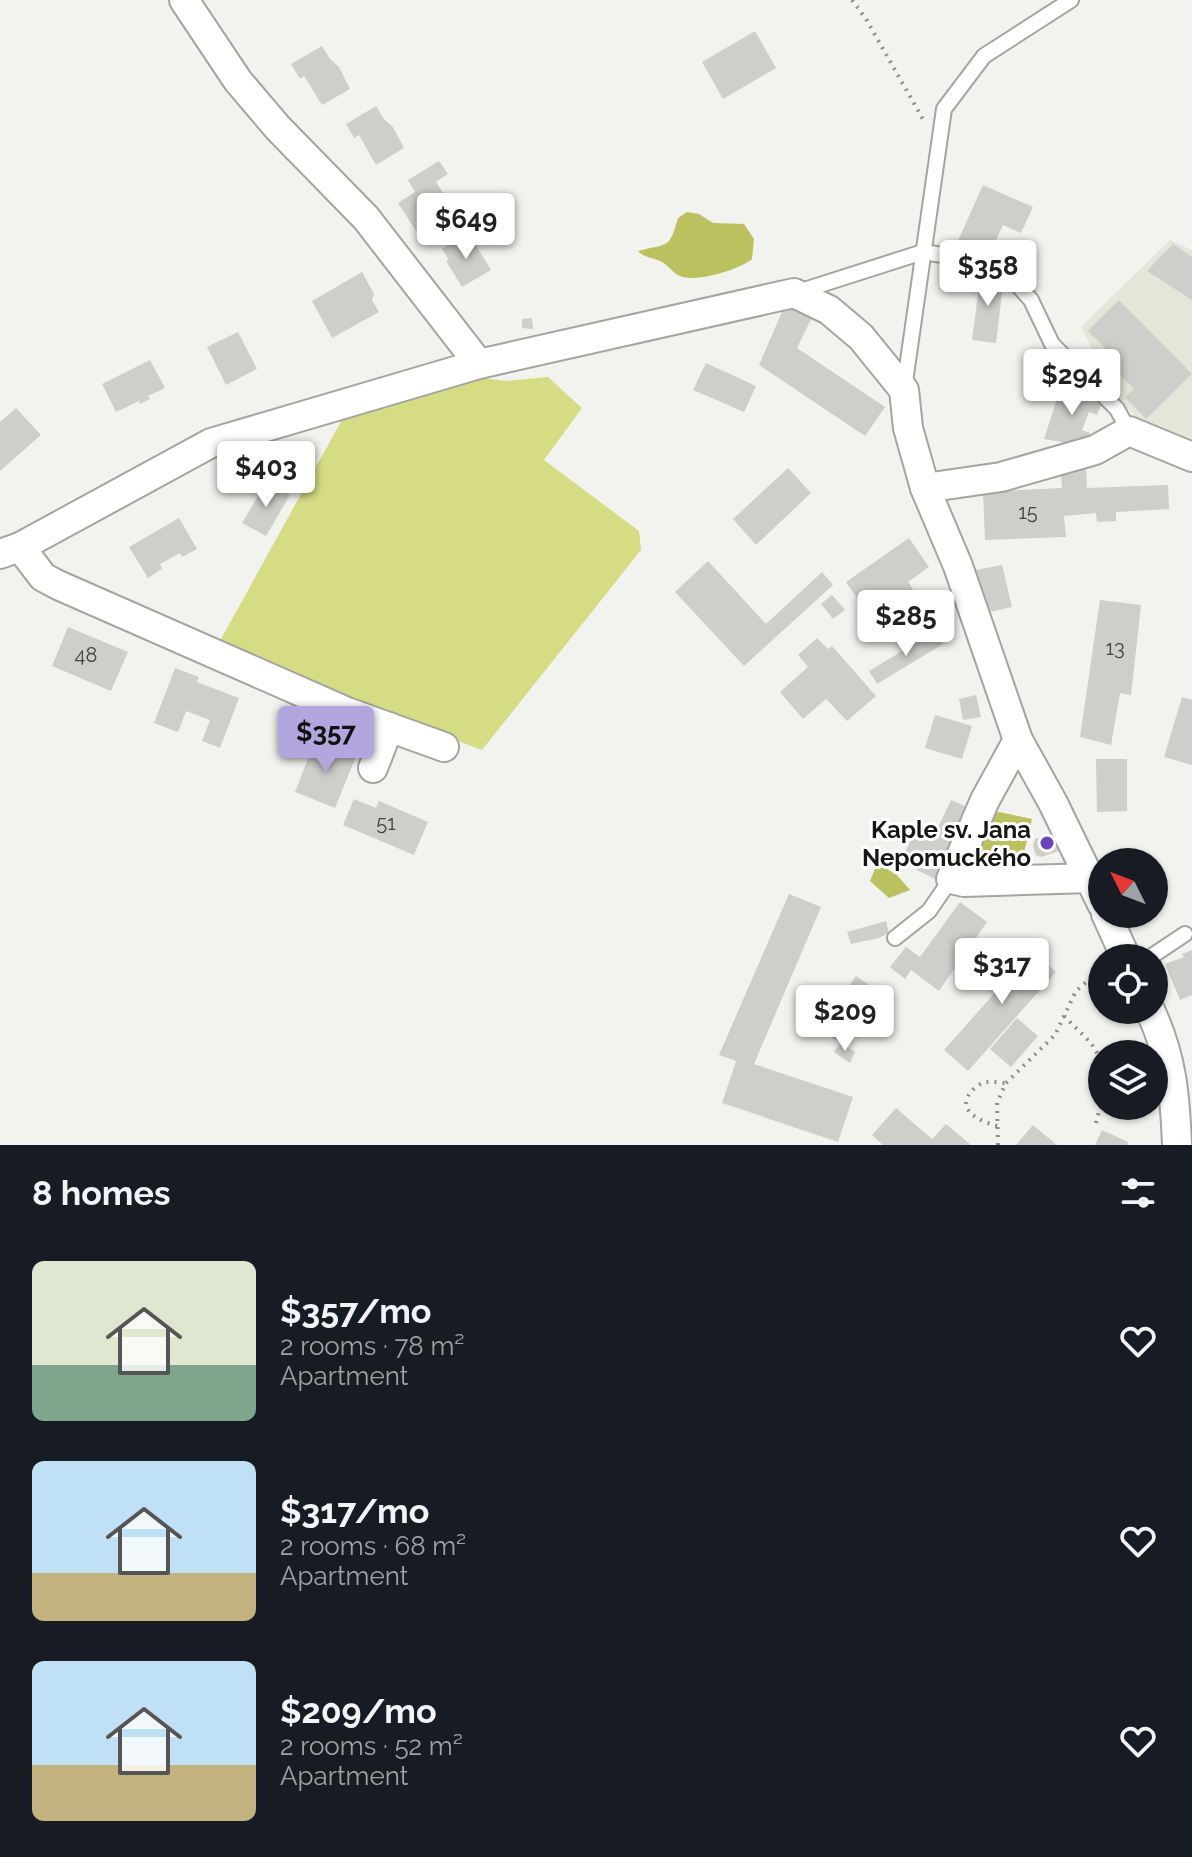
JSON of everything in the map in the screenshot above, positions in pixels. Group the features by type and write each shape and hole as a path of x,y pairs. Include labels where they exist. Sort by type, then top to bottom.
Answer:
{"street":[{"path":"184,0 238,81 278,128 366,218 479,364"},
{"path":"444,747 347,712 58,585 10,551 211,443 479,364 794,293 829,310 861,337 904,390 908,428 925,488 958,566 1018,740 1088,872"},
{"path":"925,488 1001,477 1095,450 1129,431 1192,457"},
{"path":"373,768 389,727"},
{"path":"1018,740 985,800 951,879 964,882 1088,878"},
{"path":"1156,1024 1166,1050 1175,1089 1177,1145"}],"lane":[{"path":"904,390 944,109 984,56 1071,0"},
{"path":"794,293 923,252 968,259 1003,269 1031,300 1052,344 1117,409 1129,431"},
{"path":"895,938 929,911 951,879"},
{"path":"1168,945 1185,934"}],"path":[{"path":"852,0 866,19 938,148"},
{"path":"998,1145 997,1103 1006,1083 1055,1035 1076,991 1088,980"},
{"path":"1064,1016 1088,1040"},
{"path":"997,1126 979,1120 969,1111 967,1096 986,1082 1006,1083"}],"shaded area":[{"path":"687,212 699,214 713,223 744,224 754,239 752,259 717,274 687,278 677,275 663,262 638,251 666,244 678,218"},
{"path":"1170,240 1192,250 1192,444 1141,422 1118,399 1081,327"},
{"path":"548,377 582,408 544,460 639,531 641,550 482,750 215,650 343,418 484,378 506,381"},
{"path":"999,812 1032,819 1025,860 1007,868 988,867 976,862 992,814"},
{"path":"877,864 896,874 910,890 889,898 870,881"}],"building":[{"path":"755,31 776,68 723,99 702,62"},
{"path":"322,46 339,67 350,89 322,105 304,76 300,79 291,64"},
{"path":"376,106 393,127 404,148 376,165 359,135 354,138 346,124"},
{"path":"439,161 448,174 436,182 453,208 416,231 398,203 415,192 408,180"},
{"path":"983,185 1033,207 1021,233 1003,225 988,258 956,245"},
{"path":"463,236 470,247 475,244 491,270 462,287 442,249"},
{"path":"1173,244 1192,257 1192,300 1147,271"},
{"path":"362,272 374,294 372,300 379,312 332,338 312,301"},
{"path":"981,272 1004,276 996,343 972,340"},
{"path":"1119,300 1192,374 1146,419 1125,397 1134,389 1099,355 1106,349 1088,331"},
{"path":"785,305 813,315 797,348 885,407 865,436 759,365"},
{"path":"532,318 533,329 522,328 522,319"},
{"path":"238,332 257,369 226,385 207,347"},
{"path":"150,360 165,388 148,396 150,399 140,404 139,401 116,412 102,384"},
{"path":"706,363 756,386 744,412 693,390"},
{"path":"1061,386 1103,400 1097,415 1089,412 1082,430 1090,433 1085,446 1044,439"},
{"path":"16,408 41,435 0,471 0,422"},
{"path":"1086,466 1087,488 1168,485 1169,509 1116,512 1116,521 1097,522 1096,513 1064,516 1066,537 985,540 983,492 1062,488 1060,467"},
{"path":"788,468 811,493 756,545 733,519"},
{"path":"266,483 290,495 266,536 242,523"},
{"path":"179,518 197,549 182,557 180,553 160,564 162,569 148,578 129,547"},
{"path":"909,538 929,567 908,582 913,589 903,596 898,589 866,611 846,582"},
{"path":"708,561 766,624 822,572 833,585 744,666 675,592"},
{"path":"1002,565 1012,607 989,612 976,570"},
{"path":"832,595 845,610 833,619 821,604"},
{"path":"1100,600 1141,605 1131,695 1120,693 1111,745 1080,737"},
{"path":"68,627 128,652 111,691 52,666"},
{"path":"935,631 943,644 877,684 869,671"},
{"path":"817,638 828,649 832,646 876,696 847,721 826,699 803,719 780,692 808,667 798,655"},
{"path":"175,668 199,677 197,682 239,698 220,748 202,741 210,720 186,711 178,732 154,723"},
{"path":"976,695 981,717 963,720 959,699"},
{"path":"1182,697 1192,700 1192,765 1164,757"},
{"path":"935,715 972,726 962,759 925,748"},
{"path":"325,741 357,754 335,808 295,792 313,746 322,749"},
{"path":"1096,759 1127,759 1127,811 1097,812"},
{"path":"354,799 376,808 379,801 428,822 414,855 343,825"},
{"path":"951,800 969,808 937,880 901,862 917,825 935,834"},
{"name":"Kaple sv. Jana Nepomuckého","path":"1055,832 1062,850 1041,857 1036,855 1033,846 1035,839"},
{"path":"789,894 821,907 754,1064 853,1097 838,1142 722,1103 736,1061 719,1055"},
{"path":"960,902 987,922 939,991 911,970 905,979 890,967 906,947 920,957"},
{"path":"886,921 889,933 851,944 847,932"},
{"path":"1021,940 1056,972 968,1071 944,1050 1016,969 1004,959"},
{"path":"1192,950 1192,995 1180,1000 1168,971 1168,963 1184,957 1182,954"},
{"path":"856,976 868,984 845,1020 853,1025 841,1043 817,1027"},
{"path":"1017,1018 1038,1036 1011,1067 990,1049"},
{"path":"841,1043 855,1052 850,1063 834,1052"},
{"path":"896,1108 932,1139 946,1124 971,1145 883,1145 872,1135"},
{"path":"1033,1125 1057,1145 1016,1145"},
{"path":"1102,1130 1128,1142 1127,1145 1095,1145"}],"place":[{"name":"Kaple sv. Jana Nepomuckého","path":"1047,843"}]}
